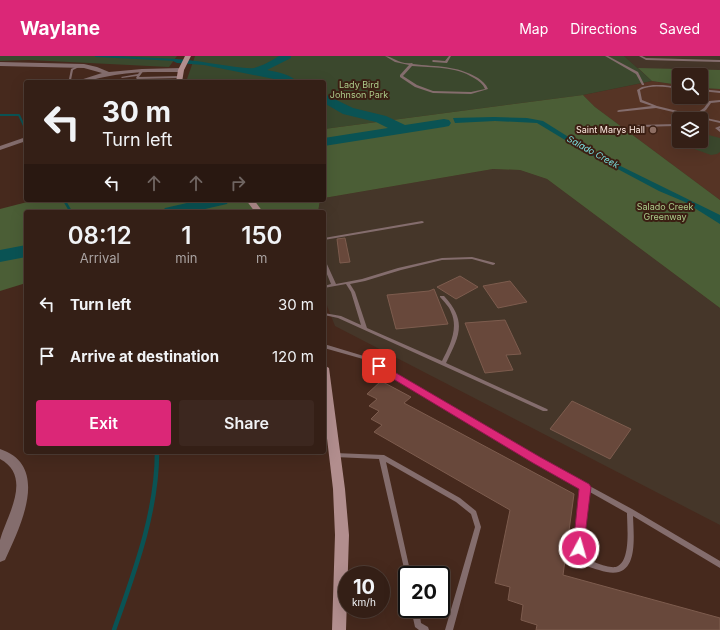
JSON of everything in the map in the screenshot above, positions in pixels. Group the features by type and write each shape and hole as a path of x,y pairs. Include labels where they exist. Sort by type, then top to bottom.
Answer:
{"main road":[{"path":"180,80 182,68 188,56"},
{"path":"326,384 335,455 342,535 339,630"}],"street":[{"path":"0,64 80,66 95,68 108,74"},
{"path":"85,80 108,74 182,68"},
{"path":"0,148 24,140"},
{"path":"0,454 12,460 21,471 24,482 19,507 0,556"}],"lane":[{"path":"386,56 399,62 462,70 474,76 488,89 471,93 424,90 401,76 412,64"},
{"path":"430,66 435,56"},
{"path":"433,61 446,62 450,56"},
{"path":"606,56 637,73 643,84"},
{"path":"640,56 646,59 720,62"},
{"path":"680,56 684,60"},
{"path":"68,80 70,79 72,70 80,66"},
{"path":"122,77 142,72"},
{"path":"142,72 137,79 150,80"},
{"path":"672,87 661,85 644,86 638,90 641,101 656,107 677,112"},
{"path":"708,91 720,92"},
{"path":"700,112 705,109 710,102 720,100"},
{"path":"619,110 656,107"},
{"path":"708,119 720,122"},
{"path":"639,126 672,125"},
{"path":"326,239 422,222"},
{"path":"326,287 347,283 442,259 472,258 493,264"},
{"path":"326,267 334,285"},
{"path":"347,283 353,292 365,329"},
{"path":"442,297 450,304 458,323 455,340 443,364"},
{"path":"326,314 339,317 545,410"},
{"path":"326,347 365,358 536,460 630,511 720,565"},
{"path":"335,455 382,457 458,500 474,513 478,526 449,630"},
{"path":"382,457 406,566"},
{"path":"585,487 579,548 581,556 587,562 608,569 616,570 622,568 627,560 630,548 630,511"},
{"path":"417,618 418,625 426,630"}],"shaded area":[{"path":"624,56 720,56 720,89 708,88 708,68 672,68 672,84 652,81"},
{"name":"Saint Marys Hall","path":"652,81 672,84 672,104 708,104 708,88 720,89 720,200 595,107 583,95"},
{"path":"493,169 520,170 547,179 720,308 720,525 335,326 326,303 326,210 318,210 320,202 326,202 326,198"}],"green space":[{"path":"0,56 177,56 169,67 29,60 0,61"},
{"name":"Lady Bird Johnson Park","path":"195,56 624,56 652,81 583,95 326,129 326,80 187,80"},
{"path":"638,68 672,69 672,84 652,81"},
{"path":"708,70 720,70 720,89 708,88"},
{"name":"Salado Creek Greenway","path":"583,95 595,107 720,200 720,308 547,179 520,170 493,169 326,198 326,129"},
{"path":"708,135 720,138 720,152 711,155 692,148 708,148"},
{"path":"27,202 320,202 318,210 24,210 24,284 0,291 0,209"}],"water":[{"path":"453,118 527,118 543,121 594,153 720,215 720,224 685,202 659,191 580,149 537,123 495,121 455,123"}],"building":[{"path":"345,238 350,262 340,263 337,239"},
{"path":"460,276 478,287 456,299 437,287"},
{"path":"510,281 527,302 498,308 483,286"},
{"path":"434,289 448,324 396,329 387,295 429,291"},
{"path":"505,320 521,354 506,355 513,370 485,373 465,323"},
{"path":"381,381 411,397 404,403 574,494 563,575 720,618 720,630 536,630 537,625 521,620 523,605 508,600 510,587 495,583 510,510 374,432 382,425 371,419 379,411 369,406 377,399 367,394"},
{"path":"572,401 631,429 610,459 550,429"}],"waterway":[{"path":"96,56 177,60"},
{"path":"255,72 285,58 285,56"},
{"path":"177,60 204,62 255,72"},
{"path":"255,72 277,76 286,80"},
{"path":"326,99 348,111 381,119 400,128"},
{"path":"0,115 19,115 24,126"},
{"name":"Salado Creek","path":"326,142 444,123"},
{"path":"65,202 70,210"},
{"name":"Salado Creek","path":"179,210 213,202"},
{"name":"Salado Creek","path":"0,256 24,251"},
{"path":"114,630 136,565 149,520 156,475 157,454"}],"place":[{"name":"Saint Marys Hall","path":"653,130"}],"route":[{"path":"379,366 536,460 585,487 579,548"}]}
